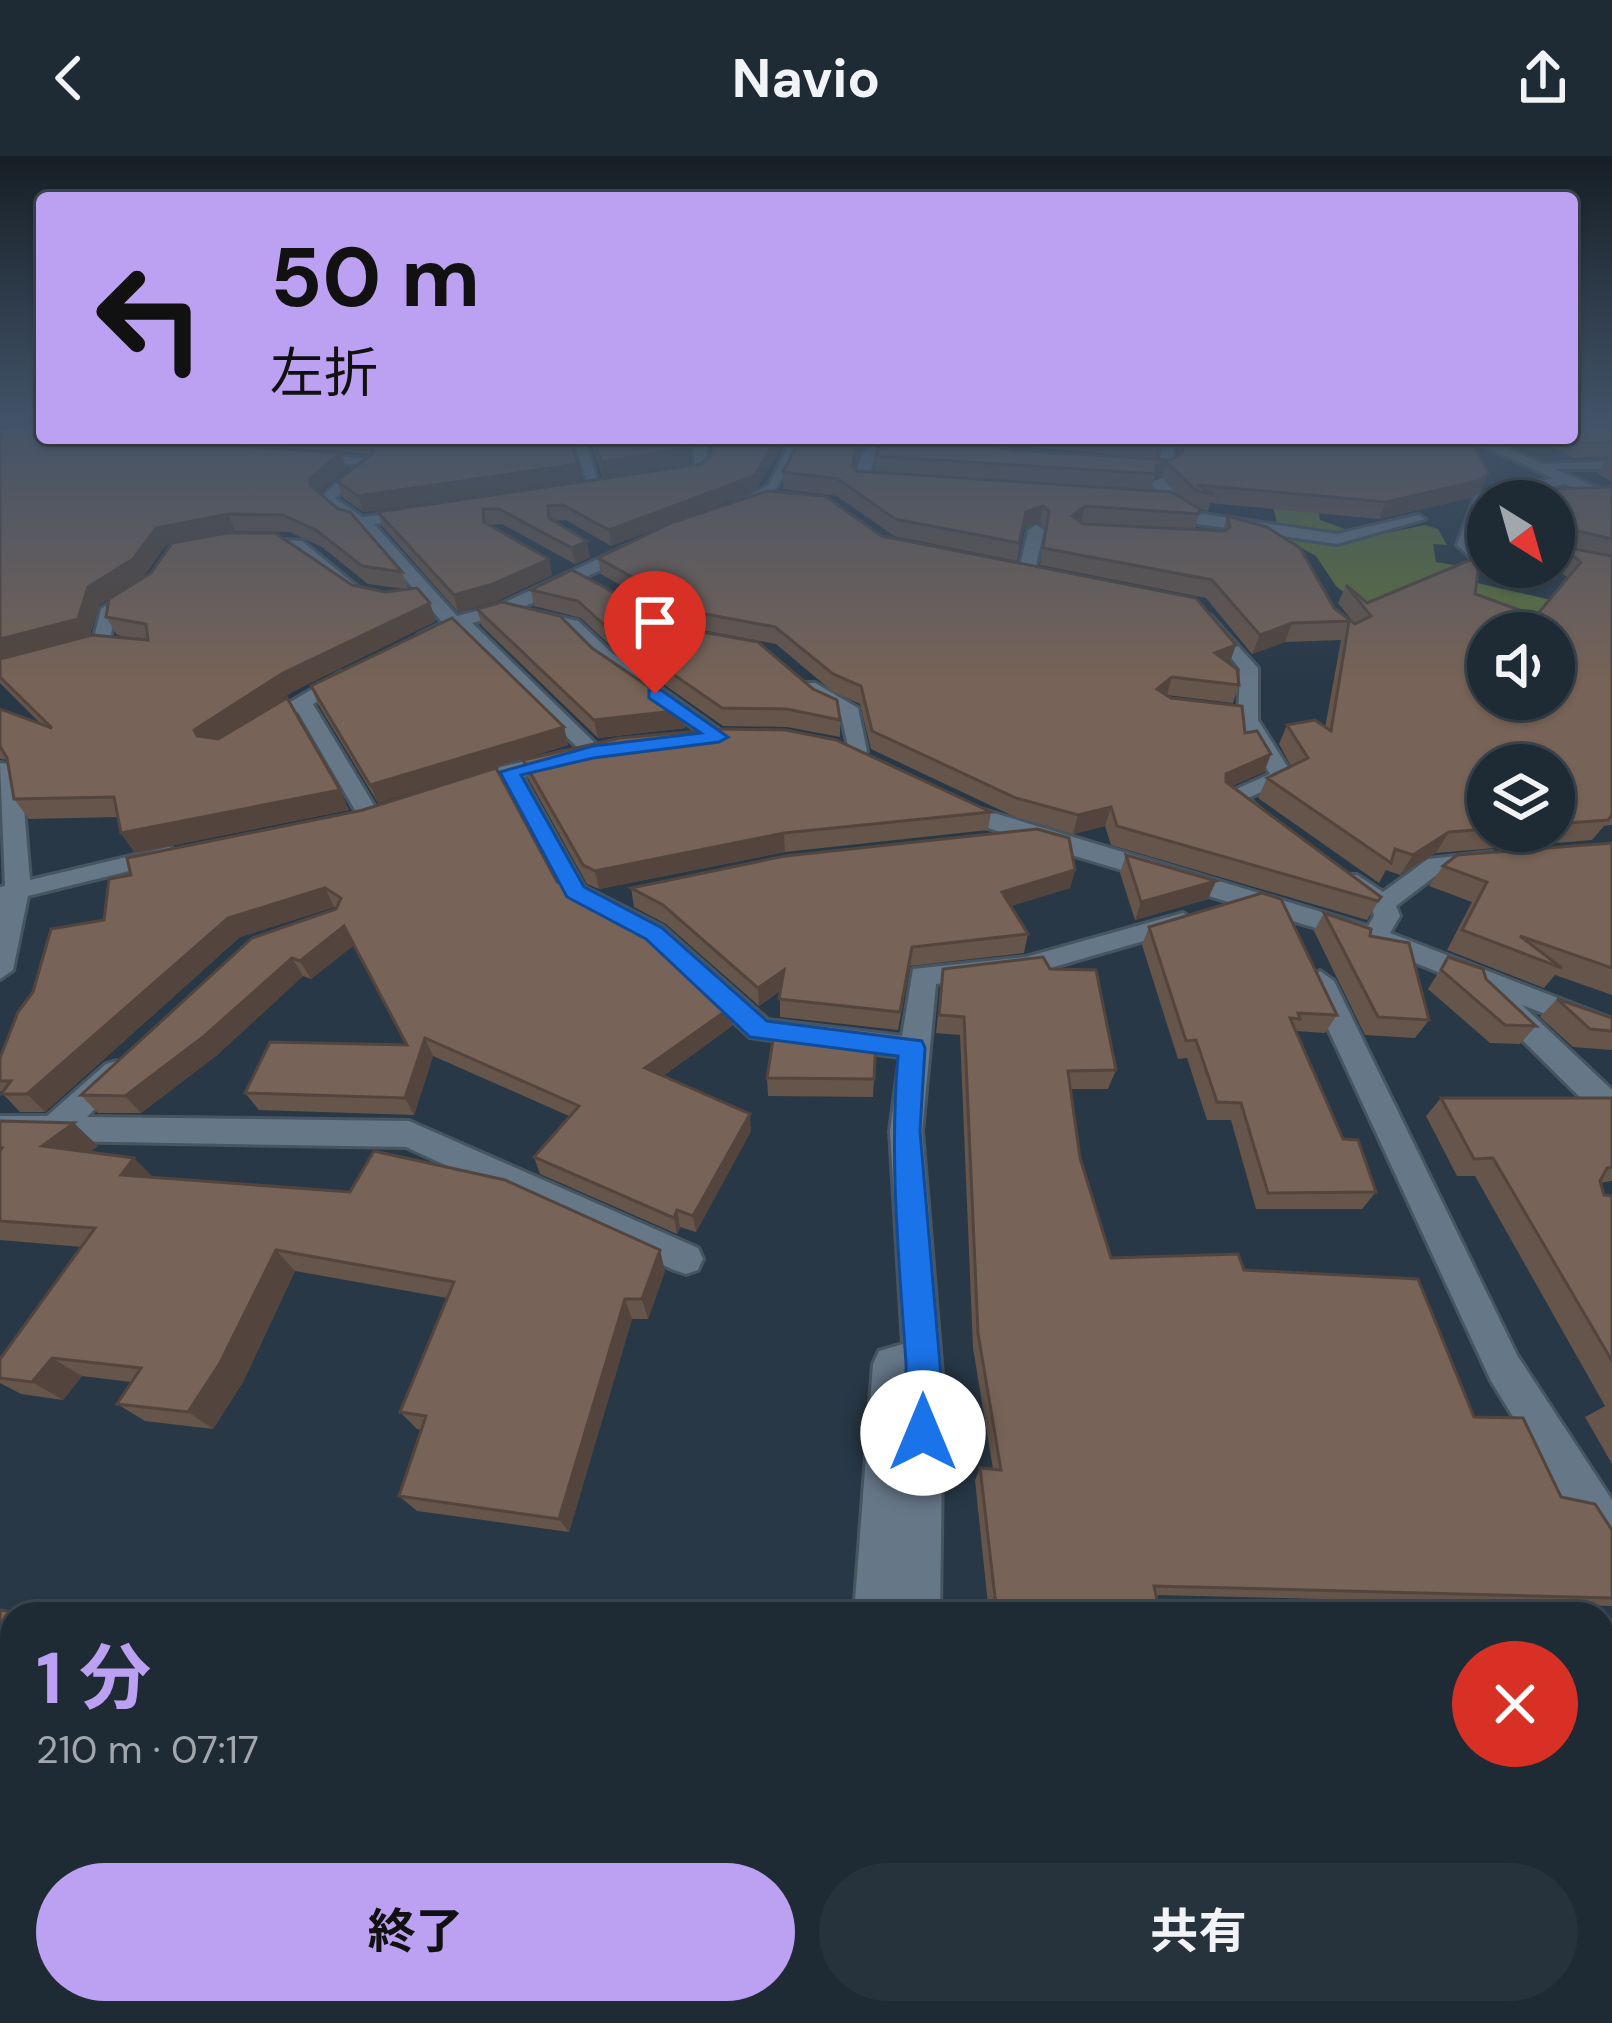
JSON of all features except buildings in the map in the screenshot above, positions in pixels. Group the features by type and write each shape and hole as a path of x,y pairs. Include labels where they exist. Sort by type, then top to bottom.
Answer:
{"street":[{"path":"339,508 363,521 433,511"},
{"path":"720,513 738,508"},
{"path":"1178,508 1199,520 1337,539 1418,519"},
{"path":"1467,546 1465,516 1472,508"},
{"path":"1199,520 1215,541"},
{"path":"363,521 427,596 602,751 509,772 445,793"},
{"path":"1027,569 1036,530"},
{"path":"1258,530 1286,547"},
{"path":"397,652 457,623 586,579 649,540"},
{"path":"230,544 297,544 362,598 377,602"},
{"path":"595,548 613,559"},
{"path":"1004,565 1049,575"},
{"path":"557,566 586,579"},
{"path":"0,672 110,644 106,613 152,583"},
{"path":"403,602 427,596"},
{"path":"1199,606 1249,668 1238,714 1283,777 1232,796 1280,834"},
{"path":"505,609 572,625 604,657 719,737"},
{"path":"237,740 358,671"},
{"path":"795,675 823,699 851,712 865,756 822,742"},
{"path":"301,700 359,819 400,808"},
{"path":"250,709 273,719"},
{"path":"682,740 752,736"},
{"path":"0,769 17,826 0,970"},
{"path":"509,772 575,892 654,934 760,1030 912,1048"},
{"path":"938,799 1036,837 1375,937 1612,1030"},
{"path":"980,842 1036,837"},
{"path":"10,892 193,850"},
{"path":"1383,904 1436,864 1516,855"},
{"path":"1331,869 1383,904 1387,916 1375,937"},
{"path":"593,903 636,894"},
{"path":"918,1602 922,1359 905,1131 923,976 1026,966 1249,900"},
{"path":"1286,910 1504,1368 1612,1537"},
{"path":"1472,975 1612,1109"},
{"path":"54,1129 141,1049"},
{"path":"0,1128 409,1134 686,1259"},
{"path":"877,1602 892,1364 922,1359"}],"green space":[{"path":"1273,508 1318,508 1320,520 1367,537 1425,525 1438,529 1447,545 1433,544 1436,562 1454,565 1467,588 1499,588 1578,606 1559,612 1480,612 1409,587 1359,605 1336,586 1316,556 1280,536"}],"route":[{"path":"655,694 719,737 593,752 509,772 575,892 654,934 760,1030 912,1048 905,1131 924,1388 923,1433"}]}
